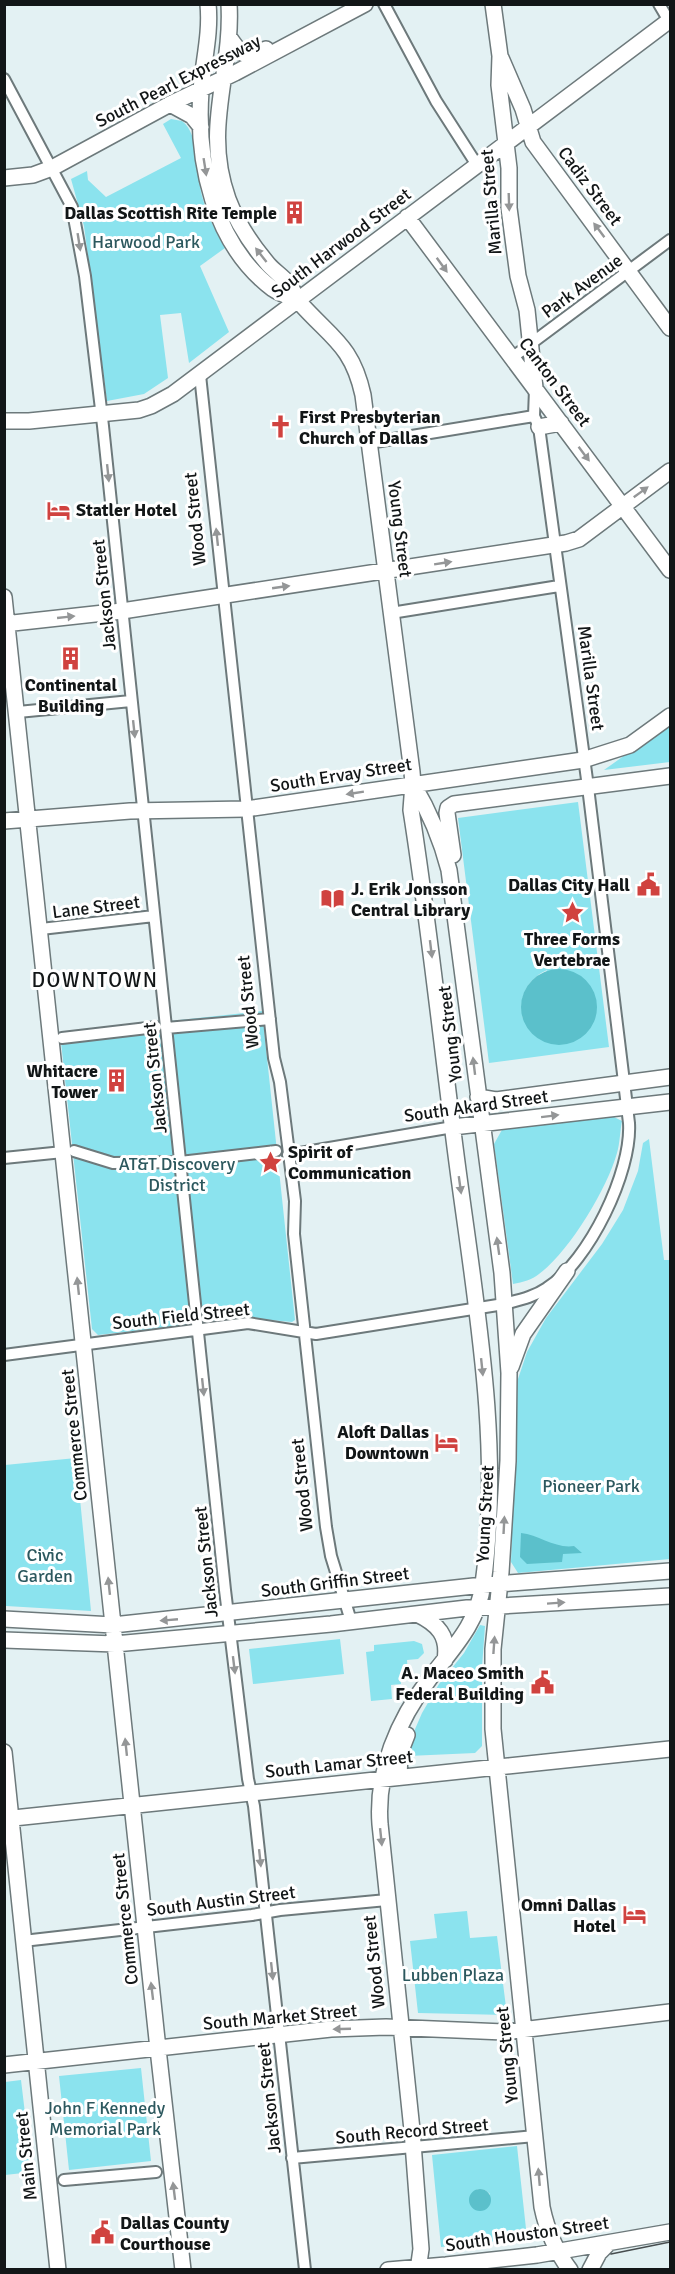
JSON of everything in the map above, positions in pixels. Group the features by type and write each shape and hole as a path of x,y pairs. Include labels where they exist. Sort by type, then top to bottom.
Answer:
{"main road":[{"path":"201,88 208,34 208,4"},
{"path":"222,80 229,36 229,4"},
{"name":"South Pearl Expressway","path":"4,178 33,175 52,168 170,104 222,80 365,4"},
{"name":"Marilla Street","path":"493,4 500,56 499,85 509,168 509,208 518,276 527,310 535,389"},
{"name":"South Harwood Street","path":"4,421 29,422 102,414 151,406 173,394 670,21"},
{"path":"229,36 239,52 252,56 280,42 295,42"},
{"name":"Cadiz Street","path":"500,56 512,80 533,142 670,328"},
{"name":"Young Street","path":"222,80 217,137 219,161 228,198 240,224 269,266 290,285 298,300 338,339 352,359 363,395 413,784 411,810 477,1309 489,1452 489,1503 483,1585 479,1607"},
{"name":"Young Street","path":"201,88 204,168 210,195 232,241 257,273 273,289 298,300"},
{"path":"170,104 192,116 201,126"},
{"name":"Canton Street","path":"407,218 670,570"},
{"path":"537,422 561,423"},
{"path":"6,623 122,611 554,546 579,538 670,471"},
{"name":"Commerce Street","path":"4,597 41,930 69,1152 84,1344 183,2270"},
{"name":"South Ervay Street","path":"4,821 142,811 246,809 583,760 630,745 670,716"},
{"path":"454,901 453,856 447,818 448,808 451,805 670,776"},
{"name":"Young Street","path":"413,784 426,806 442,845 454,901 501,1273 508,1373 508,1461 492,1687 496,1766 542,2207 556,2252 570,2270"},
{"name":"South Akard Street","path":"478,1097 496,1100 670,1077"},
{"name":"South Akard Street","path":"453,1127 670,1101"},
{"path":"508,1373 523,1334 567,1271"},
{"name":"South Griffin Street","path":"4,1619 113,1625 483,1585 670,1571"},
{"path":"4,1640 115,1644 479,1607 670,1596"},
{"name":"Wood Street","path":"419,2268 421,2249 379,1812 383,1779 398,1731 420,1692 456,1647 479,1607"},
{"path":"417,1614 437,1625 442,1632 447,1650 445,1660"},
{"path":"399,1777 400,1753 414,1721 420,1692"},
{"name":"South Lamar Street","path":"8,1819 670,1749"},
{"name":"Main Street","path":"4,1752 8,1819 58,2270"},
{"name":"South Market Street","path":"4,2065 331,2029 401,2028 504,2032 670,2012"},
{"name":"South Houston Street","path":"388,2270 489,2261 556,2252 670,2232"},
{"path":"590,2270 598,2253 609,2243"}],"street":[{"path":"384,4 436,101 477,165"},
{"path":"659,4 670,21"},
{"name":"Jackson Street","path":"4,79 66,192 76,218 102,414 154,916 161,1028 180,1162 230,1634 266,1913 305,2270"},
{"name":"Park Avenue","path":"513,357 670,240"},
{"name":"Wood Street","path":"200,375 270,1019 295,1201 293,1230 326,1527 331,1556 351,1621"},
{"name":"Marilla Street","path":"504,1304 527,1298 548,1288 567,1271 597,1230 620,1178 629,1148 627,1106 588,787 537,422 535,389"},
{"path":"369,443 537,422"},
{"path":"391,612 559,586"},
{"path":"18,712 131,701"},
{"name":"Lane Street","path":"41,930 154,916"},
{"path":"62,1038 270,1019"},
{"name":"South Akard Street","path":"288,1155 453,1127"},
{"path":"4,1158 69,1152 113,1163 180,1162 276,1151"},
{"name":"South Field Street","path":"4,1355 248,1323 316,1334 504,1304"},
{"name":"South Austin Street","path":"23,1941 387,1900"},
{"name":"South Record Street","path":"292,2158 535,2136"},
{"path":"64,2180 156,2172"}],"green space":[{"name":"Harwood Park","path":"171,119 182,121 192,135 204,203 225,248 200,266 229,332 189,363 181,313 160,315 168,378 144,394 107,401 84,226 71,179 87,171 88,180 106,197 181,158 163,124"},
{"path":"670,723 670,762 604,770"},
{"path":"578,802 609,1047 489,1063 458,818","holes":["547,970 523,1019 522,1004 526,990 534,978"]},
{"name":"AT&T Discovery District","path":"262,1011 295,1320 292,1322 247,1318 98,1335 92,1329 60,1033"},
{"path":"612,1116 622,1121 617,1153 605,1184 586,1219 551,1264 533,1278 513,1284 494,1144 503,1128"},
{"name":"Pioneer Park","path":"649,1139 664,1260 670,1260 670,1559 518,1573 511,1562 517,1382 527,1352 546,1318 602,1244 623,1210 638,1171 643,1143"},
{"name":"Civic Garden","path":"76,1458 91,1611 6,1606 4,1589 5,1465"},
{"path":"480,1625 485,1626 482,1667 482,1746 475,1753 408,1756 406,1750 422,1713 439,1684 464,1653"},
{"path":"340,1639 344,1674 253,1684 249,1649"},
{"path":"414,1641 422,1644 424,1653 418,1659 407,1660 408,1676 400,1677 401,1684 391,1685 392,1699 371,1701 366,1652 374,1651 374,1645"},
{"name":"Lubben Plaza","path":"467,1911 470,1938 497,1936 507,2015 418,2013 410,1941 437,1938 434,1914"},
{"name":"John F Kennedy Memorial Park","path":"141,2068 151,2161 69,2170 59,2076"},
{"path":"21,2080 32,2172 5,2175 5,2082"},
{"path":"517,2146 527,2238 441,2247 432,2155","holes":["485,2190 490,2194 481,2210 474,2208 475,2191"]}],"shaded area":[{"path":"552,969 566,969 580,975 591,986 597,1000 594,1022 586,1034 566,1045 552,1045 538,1039 527,1028 521,1014 521,1000 527,986 538,975"},
{"path":"521,1533 561,1546 574,1546 582,1553 563,1554 562,1562 527,1564 520,1557"},
{"path":"480,2189 488,2192 491,2200 488,2208 480,2211 472,2208 469,2200 472,2192"}],"tram line":[{"path":"611,2254 670,2242"}],"place":[{"name":"Dallas Scottish Rite Temple","path":"295,213"},
{"name":"First Presbyterian Church of Dallas","path":"281,427"},
{"name":"Statler Hotel","path":"58,510"},
{"name":"Continental Building","path":"71,659"},
{"name":"Dallas City Hall","path":"648,885"},
{"name":"J. Erik Jonsson Central Library","path":"333,899"},
{"name":"Three Forms Vertebrae","path":"572,913"},
{"name":"Whitacre Tower","path":"116,1081"},
{"name":"Spirit of Communication","path":"270,1162"},
{"name":"Aloft Dallas Downtown","path":"447,1442"},
{"name":"A. Maceo Smith Federal Building","path":"542,1683"},
{"name":"Omni Dallas Hotel","path":"634,1915"},
{"name":"Dallas County Courthouse","path":"102,2233"}],"district":[{"name":"DOWNTOWN","path":"95,980"}]}
